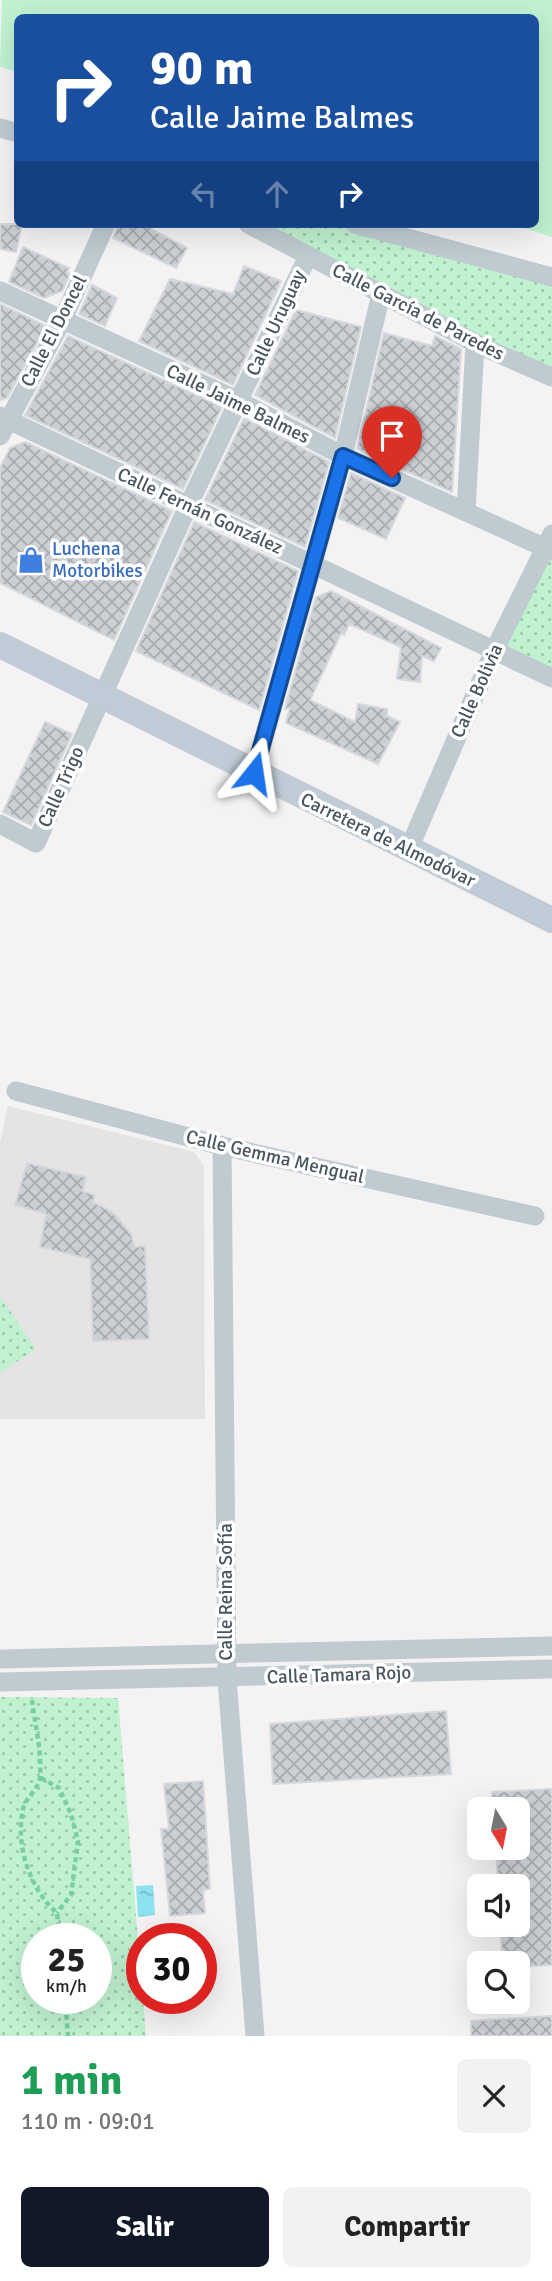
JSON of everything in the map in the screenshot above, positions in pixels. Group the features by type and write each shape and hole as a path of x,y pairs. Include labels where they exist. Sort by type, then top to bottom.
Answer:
{"main road":[{"name":"Carretera de Almodóvar","path":"0,645 408,851 552,920"}],"street":[{"name":"Calle El Doncel","path":"3,424 62,321 104,228"},
{"name":"Calle García de Paredes","path":"256,228 475,343 552,377"},
{"path":"370,228 552,277"},
{"name":"Calle Uruguay","path":"102,695 188,506 308,256"},
{"name":"Calle Jaime Balmes","path":"0,291 239,401 343,456 466,512 550,545"},
{"path":"254,773 343,456 381,294"},
{"path":"466,512 475,343"},
{"name":"Calle Fernán González","path":"3,424 188,506 552,678"},
{"name":"Calle Bolivia","path":"408,851 494,651 550,545"},
{"name":"Calle Trigo","path":"0,824 36,843 102,695"},
{"name":"Calle Gemma Mengual","path":"16,1091 222,1146 536,1216"},
{"name":"Calle Reina Sofía","path":"222,1146 227,1679 255,2036"},
{"name":"Calle Tamara Rojo","path":"0,1659 552,1646"},
{"name":"Calle Tamara Rojo","path":"0,1682 227,1679 552,1668"}],"path":[{"path":"30,1681 41,1778 23,1808 23,1840 29,1877 47,1904 57,1913 58,1923"},
{"path":"41,1778 59,1788 79,1841 71,1895 57,1913"},
{"path":"66,2014 68,2036"}],"shaded area":[{"path":"8,1106 194,1152 204,1166 205,1419 0,1419 0,1142"}],"green space":[{"path":"2,0 552,0 552,237 524,228 539,228 539,14 14,14 14,71 0,67"},
{"path":"256,228 356,228 552,284 552,375"},
{"path":"552,551 552,678 494,651"},
{"path":"0,1296 36,1349 0,1373"},
{"path":"0,1697 118,1698 137,1923 126,1923 126,2014 144,2014 146,2036 0,2036"}],"water":[{"path":"153,1885 155,1915 138,1917 136,1886"}],"building":[{"path":"0,224 14,224 14,228 21,228 16,252 0,249"},
{"path":"117,228 152,228 187,248 176,268 113,238"},
{"path":"23,247 69,268 67,272 70,274 62,291 44,298 9,282"},
{"path":"244,266 281,281 233,385 139,341 170,279 233,294"},
{"path":"92,285 117,298 105,326 79,314"},
{"path":"0,304 46,326 7,398 0,400"},
{"path":"296,310 361,327 335,438 255,395"},
{"path":"384,333 432,346 435,336 461,349 452,492 357,449"},
{"path":"68,336 222,407 183,489 25,415"},
{"path":"244,418 329,462 305,547 205,500"},
{"path":"25,442 172,511 114,640 0,583 0,468 10,448"},
{"path":"351,473 405,498 386,539 338,518"},
{"path":"194,522 298,571 259,710 136,651"},
{"path":"331,591 441,648 434,661 422,656 420,682 397,679 401,647 349,624 344,635 341,633 310,700 355,722 358,704 387,709 387,716 400,722 378,764 286,723 290,708 285,709 316,597"},
{"path":"45,722 72,734 31,825 3,812"},
{"path":"27,1163 86,1177 83,1191 95,1195 93,1202 113,1212 131,1234 135,1247 145,1246 149,1339 93,1341 90,1259 40,1247 46,1214 15,1205"},
{"path":"446,1711 451,1774 273,1784 270,1724"},
{"path":"203,1781 210,1889 203,1890 205,1913 170,1916 161,1829 169,1829 164,1784"},
{"path":"552,1789 552,1965 530,1966 530,1951 502,1951 501,1937 530,1937 530,1874 497,1874 497,1860 530,1860 530,1797 492,1797 492,1792"},
{"path":"552,2016 552,2036 471,2036 471,2021"}],"place":[{"name":"Luchena Motorbikes","path":"31,560"}],"route":[{"path":"254,773 343,456 392,478"}]}
